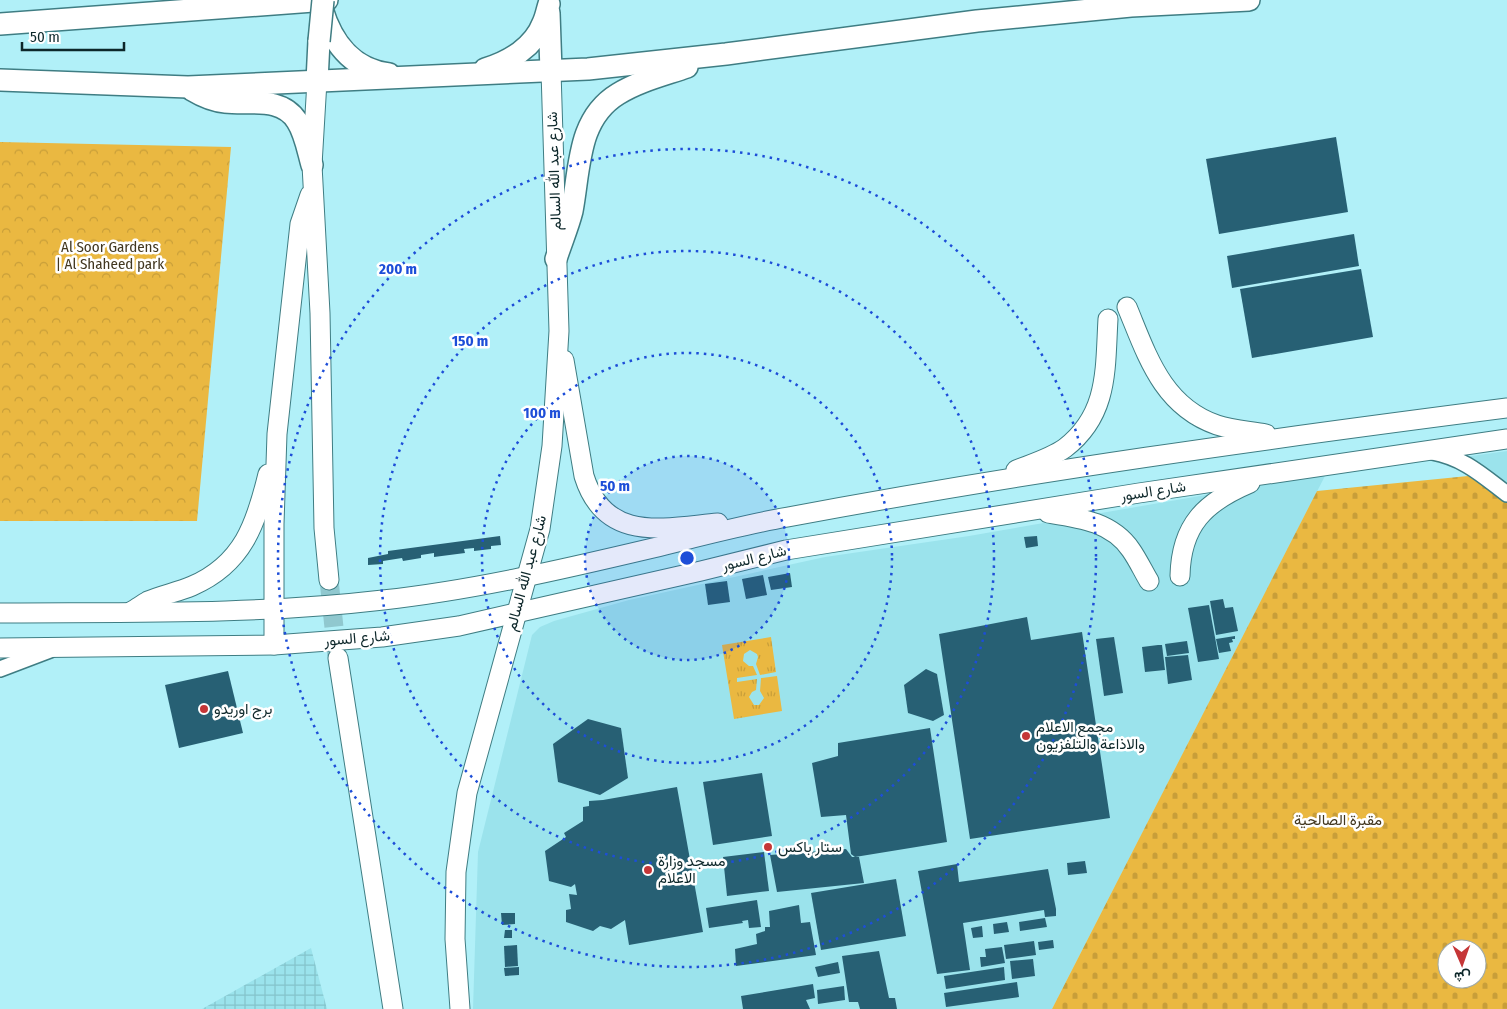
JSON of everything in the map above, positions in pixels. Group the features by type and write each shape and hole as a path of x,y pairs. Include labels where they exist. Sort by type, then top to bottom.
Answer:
{"highway":[{"path":"977,21 1087,0"},
{"path":"0,80 188,87 551,71 726,54 977,21 1131,6 1249,0"},
{"path":"549,2 544,33 551,71"},
{"path":"0,24 324,3 326,39 317,81"},
{"path":"463,74 496,66 512,58 544,33"},
{"path":"326,39 368,68 384,73 419,77"},
{"path":"556,259 572,212 583,144 588,127 599,109 618,94 642,83 726,54"},
{"path":"188,87 198,94 222,102 271,104 287,110 300,125 312,166"}],"main road":[{"name":"شارع عبد الله السالم","path":"460,1009 455,939 456,872 466,802 540,529 552,446 558,331 551,71"},
{"path":"317,81 312,166 320,313 324,528 329,580"},
{"path":"274,645 277,434 300,224 313,190"},
{"path":"1127,307 1166,390 1177,402 1191,412 1217,425 1285,437"},
{"path":"982,483 1037,462 1064,449 1082,431 1093,416 1105,382 1108,319"},
{"path":"558,331 584,476 593,498 608,514 627,525 650,528 791,516"},
{"path":"0,614 168,613 274,609 380,601 456,591 526,577 791,516 1159,455 1507,408"},
{"path":"131,612 148,601 211,577 236,555 254,523 277,434"},
{"name":"شارع السور","path":"0,648 274,645 382,637 459,626 516,614 786,550 1273,473 1507,439"},
{"path":"1180,576 1180,560 1185,540 1203,510 1215,500 1230,492 1273,473"},
{"path":"1034,510 1096,523 1117,534 1131,550 1150,581"},
{"path":"338,658 393,1009"}],"street":[{"path":"1426,451 1462,460 1507,494"},
{"path":"0,669 58,647"}],"shaded area":[{"path":"1507,451 1507,501 1443,460"},
{"path":"1326,474 1052,1009 473,1009 478,852 532,635 540,627 554,621 629,600 825,557 969,536"},
{"path":"311,948 327,1009 202,1009"}],"green space":[{"name":"Al Soor Gardens | Al Shaheed park","path":"0,142 231,147 197,521 0,521"},
{"name":"مقبرة الصالحية","path":"1468,476 1507,501 1507,1009 1052,1009 1317,491"},
{"path":"771,637 776,672 760,675 756,664 757,654 750,650 744,654 743,661 749,666 753,666 757,675 737,678 737,682 757,679 756,690 749,697 754,705 759,705 764,698 760,691 761,678 777,676 782,711 734,719 722,645"}],"building":[{"path":"1336,137 1348,212 1219,234 1206,159"},
{"path":"1354,234 1359,266 1232,288 1227,256"},
{"path":"1361,269 1373,337 1252,358 1240,289"},
{"path":"500,536 501,545 491,546 491,549 474,551 474,548 464,549 465,553 434,557 434,553 421,555 421,558 403,561 402,558 383,561 383,564 368,565 368,558 388,554 388,551"},
{"path":"1037,536 1038,546 1026,548 1024,537"},
{"path":"790,573 792,587 771,590 768,577"},
{"path":"763,575 767,595 746,599 742,579"},
{"path":"727,581 730,602 708,605 705,584"},
{"path":"1223,599 1225,608 1233,607 1238,631 1216,635 1210,601"},
{"path":"1209,605 1219,659 1198,662 1188,608"},
{"name":"مجمع الاعلام والاذاعة والتلفزيون","path":"1027,617 1031,640 1082,632 1110,818 970,839 939,634"},
{"path":"1235,636 1235,639 1232,639 1233,642 1229,643 1231,651 1219,653 1216,639"},
{"path":"1114,637 1123,693 1104,696 1096,639"},
{"path":"1187,641 1189,653 1167,656 1165,644"},
{"path":"1162,645 1165,670 1145,672 1142,647"},
{"path":"1188,655 1192,680 1168,684 1165,657"},
{"path":"926,669 937,674 944,715 933,721 908,713 904,685"},
{"name":"برج اوريدو","path":"228,671 243,733 179,748 165,685"},
{"path":"588,719 621,728 628,778 600,795 558,782 553,744"},
{"path":"930,728 947,842 855,857 851,854 846,815 821,817 812,763 838,756 838,743"},
{"path":"762,773 772,836 713,845 703,782"},
{"name":"مسجد وزارة الاعلام","path":"677,787 703,932 629,945 625,920 611,929 600,926 593,931 566,922 566,910 571,909 569,894 577,895 575,884 571,887 549,881 545,851 566,837 564,833 583,821 583,807 589,806 589,801"},
{"path":"846,849 852,857 859,857 864,883 777,892 770,855"},
{"path":"764,852 769,891 727,896 723,857"},
{"path":"1085,861 1087,873 1068,875 1067,863"},
{"path":"957,864 959,882 1048,869 1056,916 1045,917 1044,910 963,923 970,970 937,974 918,871"},
{"path":"896,879 906,936 821,950 811,893"},
{"path":"757,900 761,927 749,928 748,920 742,921 743,923 709,928 706,908"},
{"path":"799,905 801,923 810,922 816,955 736,966 735,949 757,944 756,934 765,931 765,927 770,927 769,911"},
{"path":"501,913 515,913 515,924 502,925"},
{"path":"1045,918 1047,927 1020,931 1019,922"},
{"path":"1007,922 1009,932 994,934 993,924"},
{"path":"982,926 983,937 973,938 971,928"},
{"path":"505,930 512,930 512,938 504,938"},
{"path":"1053,940 1054,948 1039,950 1038,942"},
{"path":"1034,941 1036,955 1006,959 1004,945"},
{"path":"517,945 518,966 505,967 504,946"},
{"path":"1002,947 1005,963 981,967 980,957 986,957 985,949"},
{"path":"879,951 889,998 895,998 897,1009 860,1009 858,1002 849,1002 842,956"},
{"path":"1033,959 1035,976 1012,979 1010,961"},
{"path":"838,962 840,973 818,977 815,967"},
{"path":"519,967 519,975 505,976 504,968"},
{"path":"1004,967 1005,980 946,989 944,976"},
{"path":"1017,982 1019,997 946,1007 944,993"},
{"path":"813,984 815,998 806,1000 810,1009 743,1009 741,996"},
{"path":"844,986 845,1000 818,1004 817,990"}],"tunnel":[{"path":"329,580 337,656"}],"place":[{"name":"برج اوريدو","path":"204,709"},
{"name":"مجمع الاعلام والاذاعة والتلفزيون","path":"1026,736"},
{"name":"ستار باكس","path":"768,847"},
{"name":"مسجد وزارة الاعلام","path":"648,870"}]}
